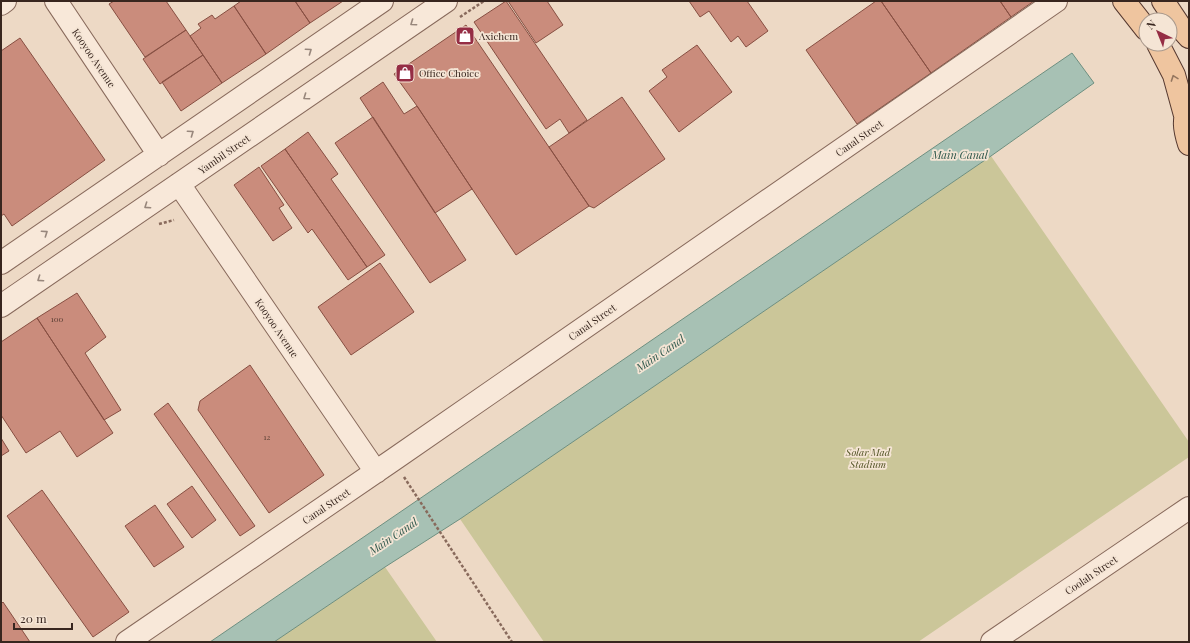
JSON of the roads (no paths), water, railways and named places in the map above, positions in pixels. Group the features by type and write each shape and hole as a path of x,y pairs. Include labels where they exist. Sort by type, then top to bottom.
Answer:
{"main road":[{"path":"1163,1 1185,33"},
{"path":"1125,3 1138,19"},
{"path":"1162,52 1174,75 1187,109 1184,130 1189,144"}],"street":[{"path":"1,4 5,1"},
{"name":"Kooyoo Avenue","path":"56,1 159,156"},
{"path":"1,263 159,156 382,1"},
{"name":"Yambil Street","path":"1,306 446,1"},
{"name":"Canal Street","path":"127,642 376,472 1056,1"},
{"name":"Kooyoo Avenue","path":"179,184 376,472"},
{"name":"Coolah Street","path":"992,642 1189,508"}],"water":[{"name":"Main Canal","path":"1072,53 1094,83 991,156 460,519 385,567 274,642 210,642"}],"place":[{"name":"Axichem","path":"465,36"},
{"name":"Office Choice","path":"405,73"}],"park label":[{"name":"Solar Mad Stadium","path":"868,458"}]}
